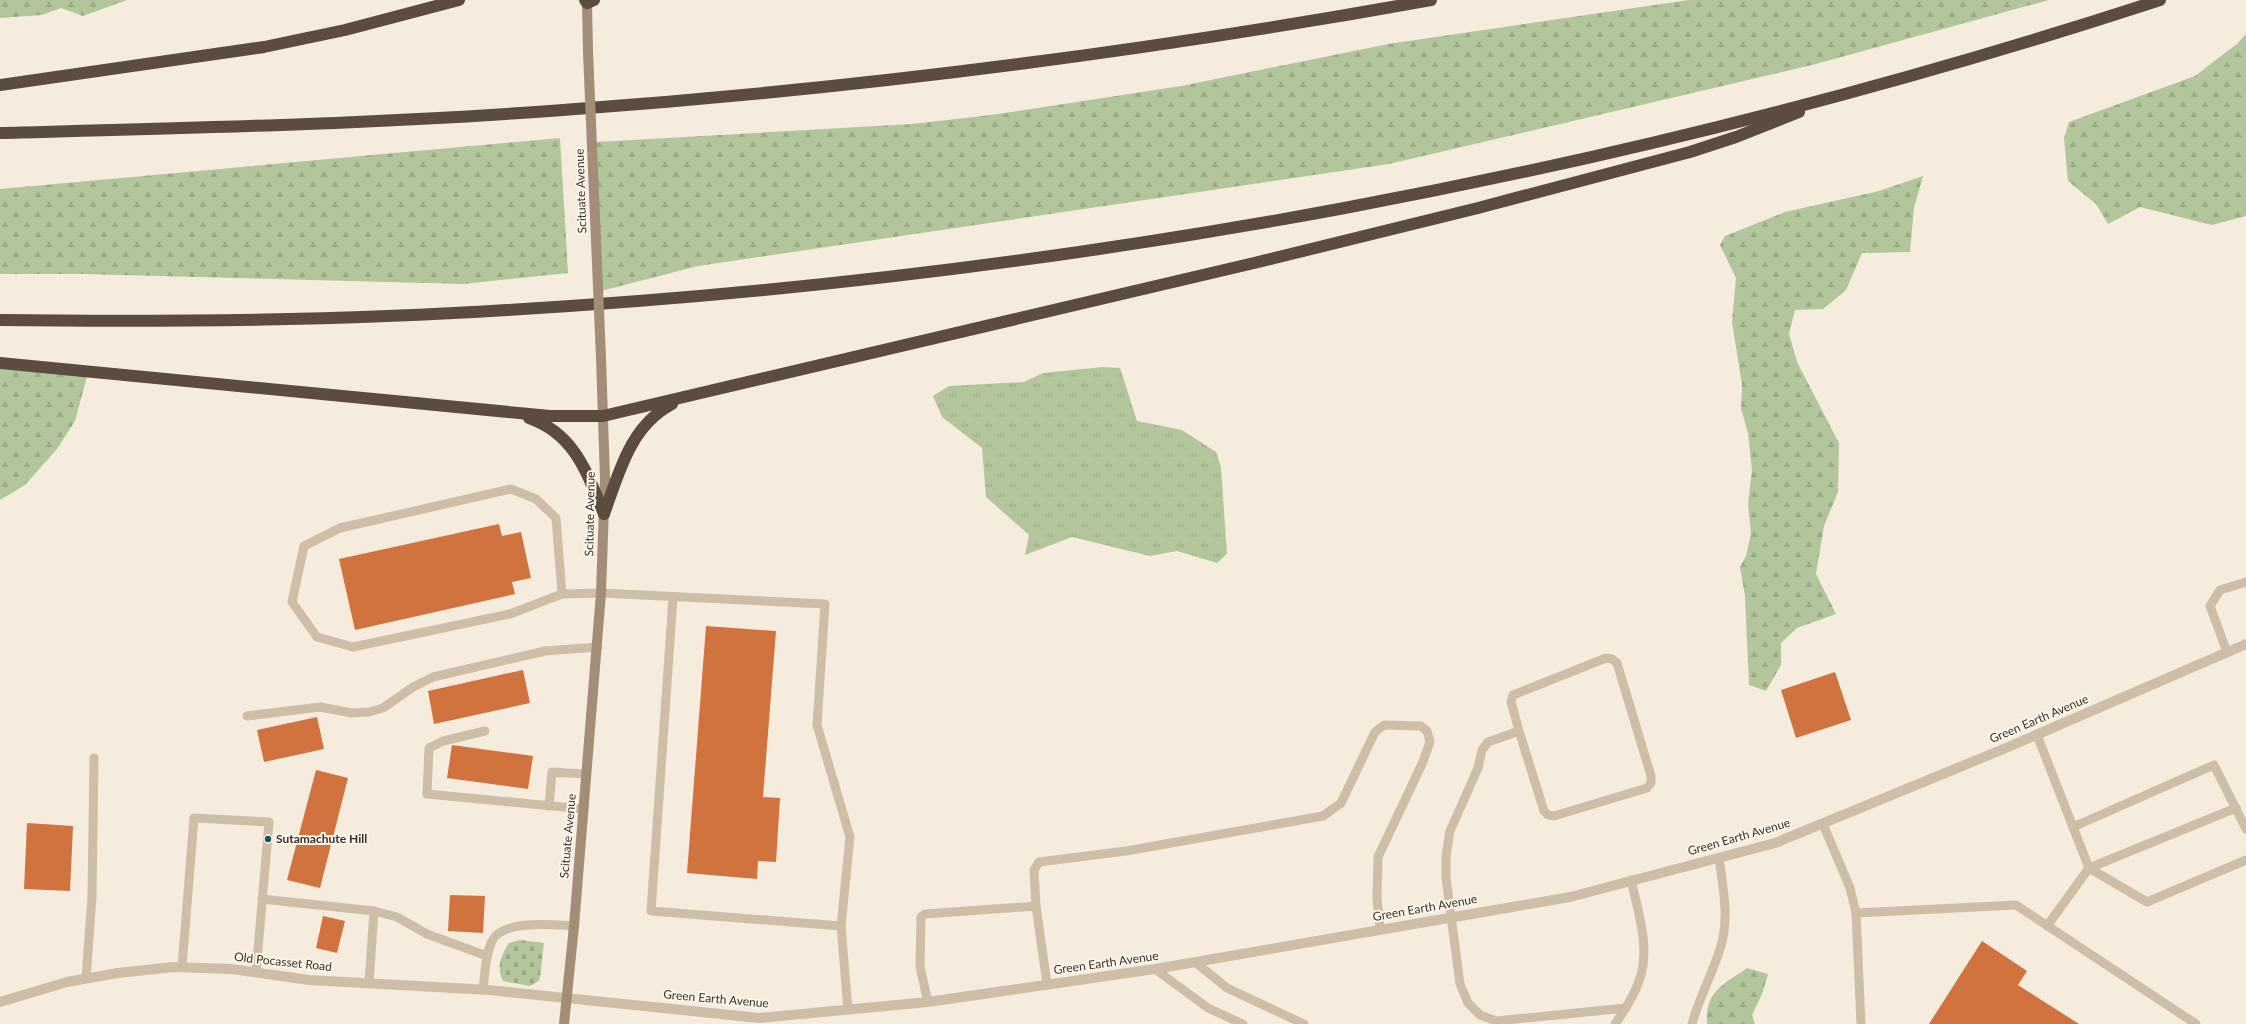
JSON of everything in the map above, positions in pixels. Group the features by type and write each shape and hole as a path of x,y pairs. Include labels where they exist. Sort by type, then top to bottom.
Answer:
{"highway":[{"path":"0,84 264,47 345,30 459,0"},
{"path":"0,133 431,118 569,110 736,95 887,80 1084,56 1431,0"},
{"path":"0,320 187,321 439,314 632,302 888,277 1080,252 1335,210 1460,186 1594,156 1838,96 2024,42 2160,0"},
{"path":"0,363 503,412 562,417 603,416 691,397 1262,262 1577,182 1690,152 1736,137 1838,96"},
{"path":"604,514 626,455 638,432 661,410 691,397"},
{"path":"503,412 539,421 563,438 578,457 604,514"}],"main road":[{"name":"Scituate Avenue","path":"564,1024 598,647 604,514 603,416 588,52 588,1"}],"street":[{"name":"Green Earth Avenue","path":"567,998 759,1018 928,1002 1155,969 1570,897 1775,843 2037,735 2246,644"},
{"name":"Old Pocasset Road","path":"0,1002 67,982 86,978 118,972 182,967 231,969 309,980 368,982 483,990 567,998"}],"lane":[{"path":"562,594 556,518 536,499 511,489 340,528 304,546 292,602 317,637 353,647 510,614 562,594 601,593 673,598 826,604 816,725 850,837 841,926 848,1010"},
{"path":"2227,652 2210,606 2220,590 2246,582"},
{"path":"673,598 651,910 841,926"},
{"path":"247,716 320,707 352,713 369,712 383,708 414,687 433,677 546,651 598,647"},
{"path":"1606,658 1612,659 1617,663 1651,776 1651,783 1647,788 1554,816 1548,815 1544,811 1519,731 1511,702 1513,695 1606,658"},
{"path":"1047,984 1036,906 1034,870 1039,862 1126,851 1323,816 1341,803 1375,732 1384,725 1421,726 1427,731 1430,742 1422,764 1378,857 1377,898 1380,929"},
{"path":"486,731 443,741 429,748 426,794 584,809"},
{"path":"1519,731 1488,742 1482,750 1478,768 1450,831 1446,856 1446,878 1460,984 1468,1003 1480,1015 1496,1021 1626,1008"},
{"path":"2037,735 2089,868 2147,902 2246,860"},
{"path":"86,978 92,897 94,758"},
{"path":"2073,827 2214,765 2246,829"},
{"path":"549,806 552,772 586,774"},
{"path":"2047,926 2089,868 2236,808"},
{"path":"182,967 194,818 269,822 256,972"},
{"path":"1823,824 1850,888 1856,913 1862,1024"},
{"path":"1692,1024 1720,948 1724,928 1724,894 1719,858"},
{"path":"1616,1024 1640,980 1643,955 1642,926 1631,880"},
{"path":"262,899 374,911 397,917 427,934 487,956"},
{"path":"1856,913 2016,905 2196,1024"},
{"path":"928,1002 920,967 921,917 925,914 1036,906"},
{"path":"368,982 374,911"},
{"path":"483,990 487,956 492,940 499,933 530,924 574,926"},
{"path":"1195,962 1227,988 1304,1024"},
{"path":"1155,969 1208,1008 1243,1024"}],"green space":[{"path":"0,0 127,0 83,16 61,8 42,15 0,18"},
{"path":"1689,0 2049,0 1816,64 1389,164 698,266 601,291 593,147 597,142 912,124 991,115 1181,86 1388,44"},
{"path":"2246,34 2246,216 2212,225 2140,207 2108,224 2096,204 2068,181 2064,138 2069,122 2195,76 2238,43"},
{"path":"560,138 568,273 463,284 82,274 0,274 0,189"},
{"path":"1923,176 1914,208 1910,252 1862,253 1846,290 1823,309 1795,310 1789,334 1797,362 1839,443 1838,492 1824,526 1816,574 1836,614 1797,628 1781,643 1781,665 1766,691 1749,685 1745,596 1740,567 1746,556 1751,534 1748,504 1752,470 1748,433 1741,409 1742,385 1732,322 1736,278 1720,245 1725,236 1785,212 1879,191"},
{"path":"0,365 88,373 75,421 57,449 25,485 0,500"},
{"path":"1103,367 1120,368 1137,421 1182,430 1216,452 1221,467 1227,554 1217,563 1177,551 1150,556 1072,537 1025,555 1029,535 986,497 982,448 942,417 933,396 949,386 1024,382 1043,373"},
{"path":"520,940 544,943 539,981 530,986 503,981 501,976 500,961 504,952 509,943"},
{"path":"1747,968 1768,974 1762,994 1752,1015 1755,1024 1707,1024 1707,1013 1712,996 1723,984"}],"building":[{"path":"499,524 502,536 521,532 531,578 512,582 515,594 355,630 339,559"},
{"path":"706,626 776,631 763,797 780,798 776,862 758,861 757,879 687,873"},
{"path":"523,670 530,703 434,724 428,691"},
{"path":"1835,672 1851,720 1796,738 1781,690"},
{"path":"317,717 324,749 264,762 257,730"},
{"path":"452,745 533,756 528,789 447,778"},
{"path":"316,770 348,778 320,888 287,880"},
{"path":"27,823 73,826 70,891 24,889"},
{"path":"450,895 485,896 483,933 448,931"},
{"path":"323,916 345,921 337,953 316,948"},
{"path":"1982,941 2027,971 2018,985 2079,1024 1929,1024"}],"place":[{"name":"Sutamachute Hill","path":"268,839"}]}
